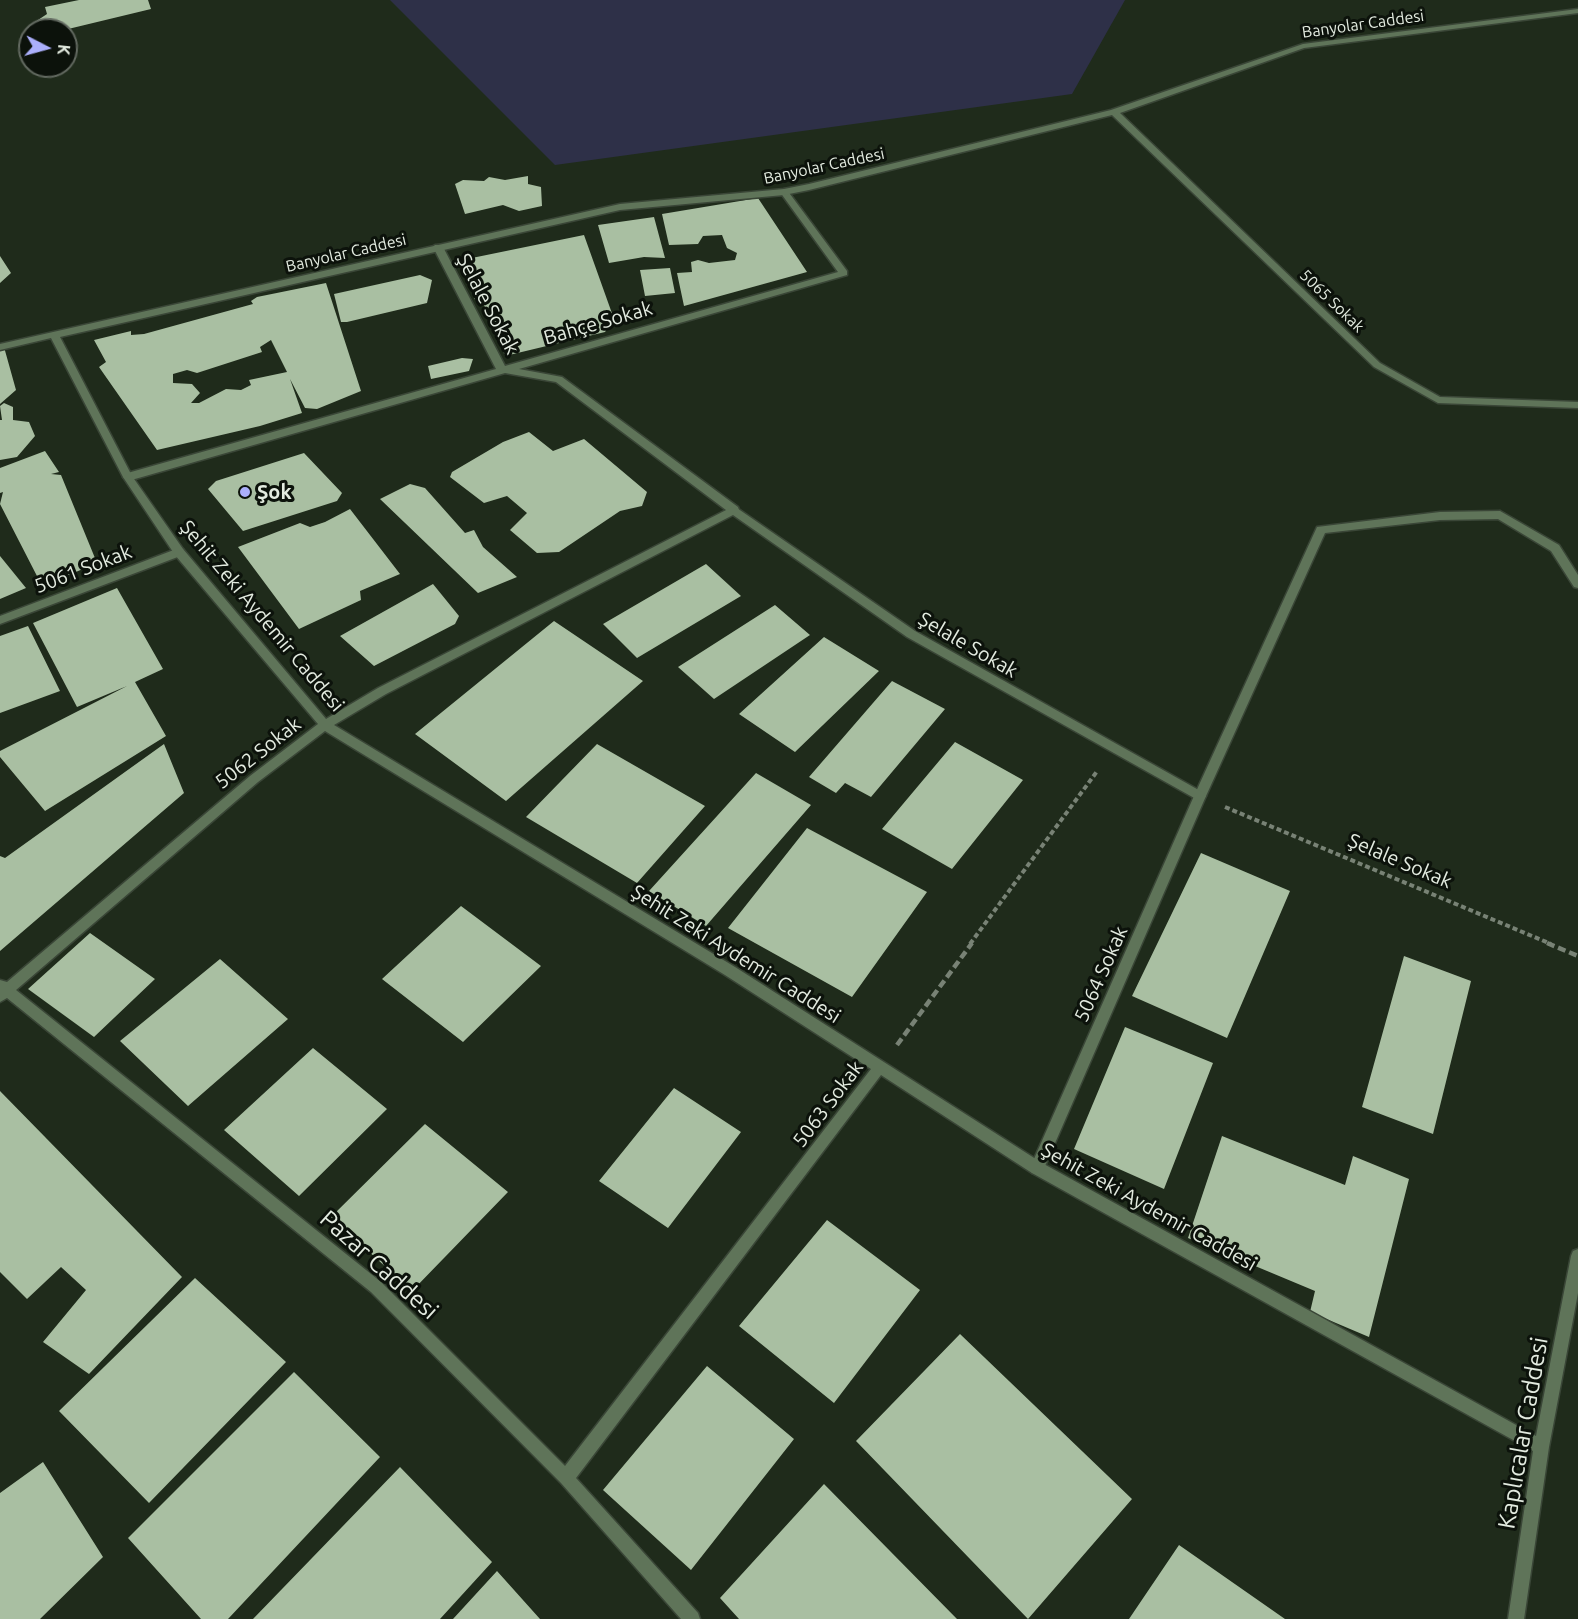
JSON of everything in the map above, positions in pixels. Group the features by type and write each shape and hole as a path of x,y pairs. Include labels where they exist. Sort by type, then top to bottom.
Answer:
{"street":[{"name":"Banyolar Caddesi","path":"0,347 620,207 784,192 1114,112 1303,46 1578,11"},
{"name":"5065 Sokak","path":"1114,112 1377,365 1438,400 1578,405"},
{"name":"Bahçe Sokak","path":"128,477 844,273 784,192"},
{"name":"Şelale Sokak","path":"438,247 501,369 559,379 734,510 911,634 1200,796"},
{"name":"Şehit Zeki Aydemir Caddesi","path":"55,336 128,477 179,552 325,726 730,971 1037,1168 1541,1448"},
{"name":"5062 Sokak","path":"2,990 254,779 325,726 382,691 734,510"},
{"name":"5064 Sokak","path":"1037,1168 1200,796 1321,530 1440,516 1500,515 1555,548 1578,584"},
{"name":"5061 Sokak","path":"0,620 179,552"},
{"name":"Pazar Caddesi","path":"2,990 376,1287 566,1478 692,1619"},
{"name":"5063 Sokak","path":"566,1478 880,1067"},
{"name":"Kaplıcalar Caddesi","path":"1516,1619 1541,1448 1578,1256"}],"path":[{"name":"5063 Sokak","path":"880,1067 1114,748"},
{"name":"Şelale Sokak","path":"1200,796 1578,956"}],"shaded area":[{"path":"390,0 1125,0 1072,94 555,165"}],"building":[{"path":"79,0 148,0 151,9 78,27 78,18 41,18 47,14 45,7"},
{"path":"528,176 528,184 541,187 542,206 519,211 503,205 465,214 455,184 463,180 484,181 489,177 505,180"},
{"path":"758,198 807,272 684,306 677,273 692,272 691,262 698,260 709,263 735,260 737,253 727,248 722,235 703,236 698,244 669,245 662,214"},
{"path":"654,217 665,258 644,257 609,263 598,225"},
{"path":"584,235 614,319 605,332 505,356 482,300 474,299 480,295 467,259"},
{"path":"0,256 11,273 0,283"},
{"path":"670,268 675,293 645,296 640,270"},
{"path":"420,275 432,280 427,303 341,322 334,294"},
{"path":"326,283 361,391 317,409 305,408 290,379 302,413 260,426 157,450 99,367 106,362 94,340 131,331 131,335 144,334 253,304 251,301 257,297","holes":["271,340 287,372 249,380 251,385 241,390 226,389 199,403 191,403 200,393 192,384 173,383 173,374 187,370 197,373 262,352 260,347"]},
{"path":"4,347 16,390 0,404 0,348"},
{"path":"462,358 473,359 469,371 431,379 428,366"},
{"path":"4,403 13,407 13,420 29,422 35,436 17,457 0,460 0,420 2,420 0,406"},
{"path":"529,432 553,451 584,439 647,492 642,506 620,511 559,552 537,553 510,530 527,513 507,496 484,503 450,477 452,472 503,442"},
{"path":"45,451 59,472 51,474 61,475 97,563 64,577 38,578 0,504 3,492 0,493 0,468"},
{"path":"304,453 342,493 337,501 243,531 208,489 216,481"},
{"path":"410,484 425,488 465,533 474,530 483,547 517,577 478,593 380,499"},
{"path":"350,509 400,574 360,591 361,600 299,629 238,547 300,523 310,527 325,522"},
{"path":"0,556 26,588 0,599"},
{"path":"706,564 741,596 637,658 603,624"},
{"path":"433,584 459,616 455,624 374,666 340,636"},
{"path":"117,588 163,669 135,682 166,736 45,811 0,757 0,751 127,686 77,707 33,623"},
{"path":"775,605 810,635 714,699 678,667"},
{"path":"554,621 643,681 506,801 415,734"},
{"path":"28,626 60,691 0,713 0,636"},
{"path":"824,637 879,671 795,752 739,714"},
{"path":"892,681 945,709 871,797 845,783 836,793 809,777"},
{"path":"955,742 1023,780 952,869 882,829"},
{"path":"164,744 184,793 0,951 0,856 5,858"},
{"path":"597,744 705,806 637,883 526,817"},
{"path":"756,773 811,805 706,926 649,891"},
{"path":"807,828 927,892 852,997 728,928"},
{"path":"1201,853 1290,891 1227,1038 1132,996"},
{"path":"461,906 541,966 463,1042 382,979"},
{"path":"90,933 155,979 94,1037 28,989"},
{"path":"1404,956 1471,981 1433,1134 1362,1107"},
{"path":"220,959 288,1019 188,1106 120,1041"},
{"path":"1125,1027 1213,1063 1164,1189 1074,1149"},
{"path":"313,1048 387,1109 299,1196 224,1130"},
{"path":"674,1088 741,1132 668,1228 599,1181"},
{"path":"0,1091 182,1277 89,1374 43,1342 86,1290 61,1267 27,1299 0,1272"},
{"path":"425,1124 508,1192 412,1291 331,1217"},
{"path":"1222,1136 1345,1185 1353,1156 1409,1179 1369,1337 1310,1312 1315,1291 1188,1238"},
{"path":"827,1220 920,1290 834,1403 739,1326"},
{"path":"195,1278 286,1362 149,1503 59,1411"},
{"path":"960,1334 1132,1499 1028,1619 856,1441"},
{"path":"707,1366 794,1439 691,1570 603,1490"},
{"path":"294,1372 380,1457 228,1619 201,1619 128,1538"},
{"path":"43,1462 103,1557 40,1619 0,1619 0,1493"},
{"path":"400,1467 492,1562 440,1619 253,1619"},
{"path":"824,1484 957,1619 739,1619 720,1598"},
{"path":"1179,1545 1285,1619 1129,1619"},
{"path":"497,1571 540,1619 453,1619"}],"place":[{"name":"Şok","path":"245,492"}]}
